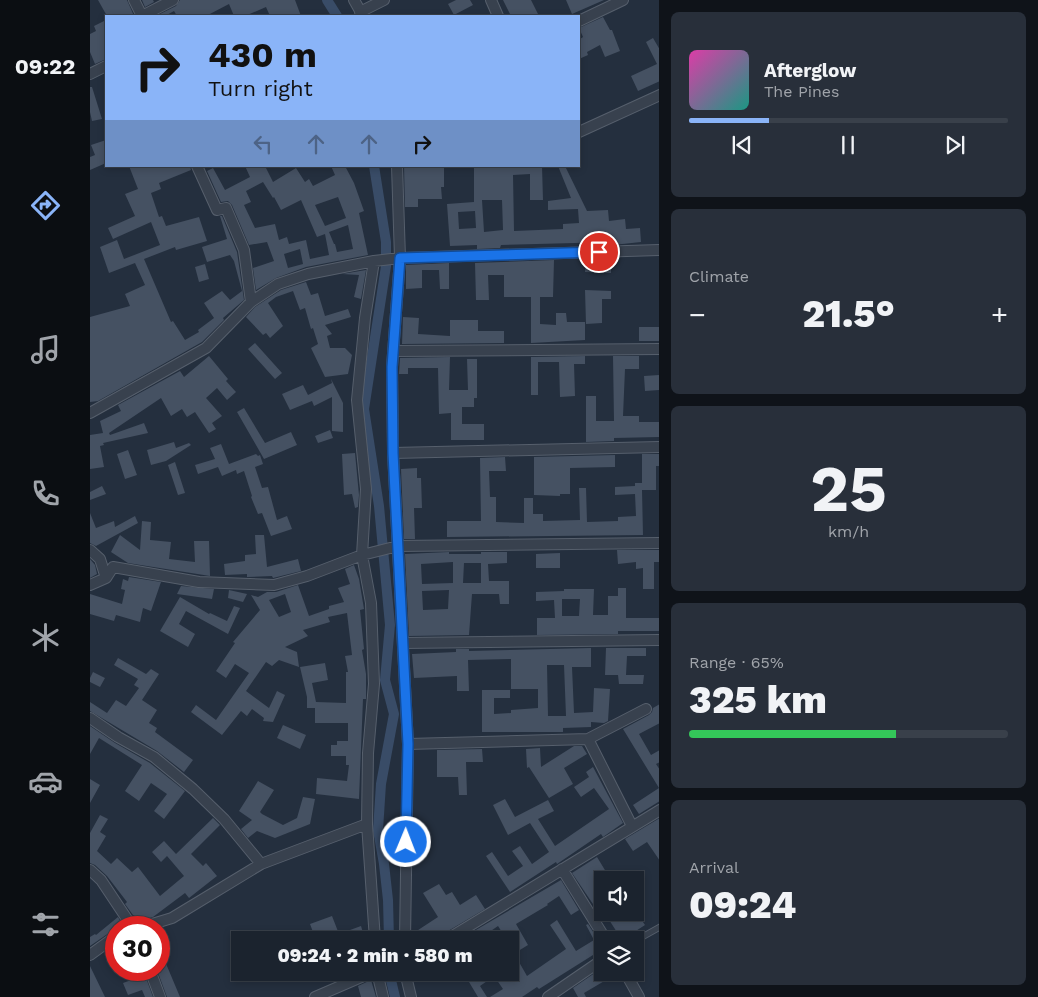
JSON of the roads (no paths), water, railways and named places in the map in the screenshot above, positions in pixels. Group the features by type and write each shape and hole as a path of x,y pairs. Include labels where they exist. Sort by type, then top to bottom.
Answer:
{"street":[{"path":"134,0 142,15"},
{"path":"144,15 173,0"},
{"path":"354,0 362,14 384,0"},
{"path":"491,0 498,15"},
{"path":"580,22 623,0"},
{"path":"90,74 105,66"},
{"path":"580,132 659,95"},
{"path":"197,167 217,210 226,208 244,250 251,302"},
{"path":"397,167 397,259 392,367 395,547 403,643 408,744 405,931"},
{"path":"90,413 206,348 251,302 278,284 308,274 377,260 659,250"},
{"path":"374,931 367,824 368,753 374,684 371,603 366,554 366,489 357,400 365,318 377,260"},
{"path":"394,351 659,349"},
{"path":"393,453 659,447"},
{"path":"90,585 106,578 113,567 199,582 274,585 307,576 366,554 395,547 659,543"},
{"path":"90,550 100,559 106,578"},
{"path":"403,643 659,640"},
{"path":"408,744 588,739 646,709"},
{"path":"90,718 118,737 154,757 193,789 224,819 261,864"},
{"path":"588,739 632,826"},
{"path":"461,931 659,810"},
{"path":"170,919 261,864 367,824"},
{"path":"562,869 600,931"},
{"path":"90,870 101,880 125,916"},
{"path":"90,955 105,944"},
{"path":"548,997 594,965"},
{"path":"154,981 160,997"},
{"path":"315,997 353,981"},
{"path":"379,981 383,997"},
{"path":"408,981 411,997"},
{"path":"630,981 639,997"}],"lane":[{"path":"644,936 659,927"}],"waterway":[{"path":"327,0 336,15"},
{"path":"374,167 386,242 386,266 364,409 379,506 390,625 385,680 394,714 381,784 378,830 388,900 389,931"},
{"path":"391,981 395,997"}]}
